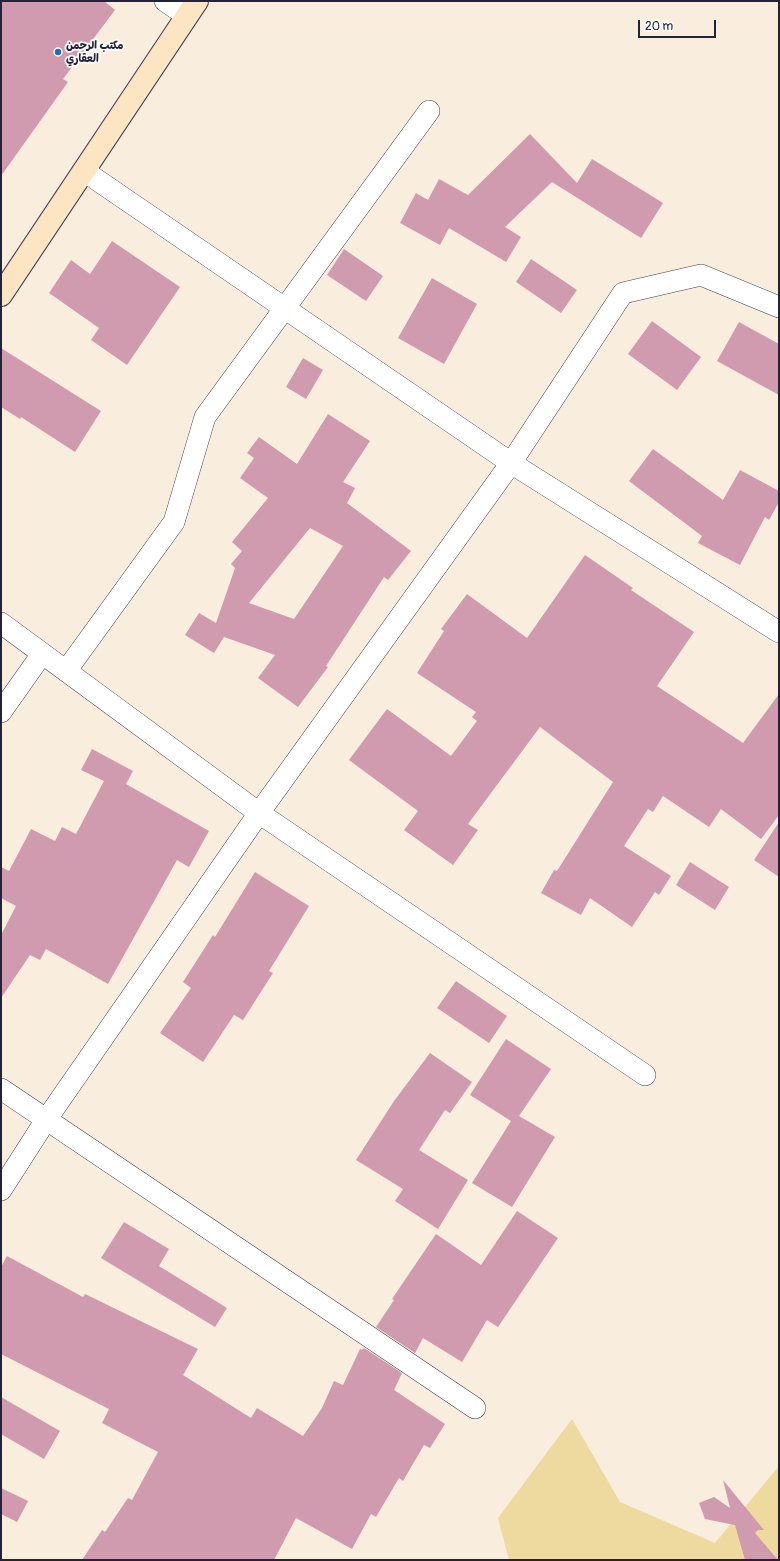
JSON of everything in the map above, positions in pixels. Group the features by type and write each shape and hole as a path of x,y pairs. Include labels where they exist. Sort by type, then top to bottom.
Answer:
{"street":[{"path":"1,295 192,8 165,1"},
{"path":"66,671 174,522 205,417 429,111"},
{"path":"84,171 511,463 779,632"},
{"path":"1,1190 46,1120 259,813 511,463 623,293 701,275 779,307"},
{"path":"1,623 259,813 645,1075"},
{"path":"1,712 42,654"},
{"path":"1,1089 475,1408"}],"sand":[{"path":"572,1419 620,1502 715,1543 779,1466 779,1560 509,1560 498,1518"}],"building":[{"path":"1,1 104,1 115,10 63,79 68,82 1,176"},
{"path":"530,134 577,183 592,159 663,203 641,238 552,182 505,227 521,237 506,262 449,228 440,245 400,223 416,193 428,200 439,179 468,195"},
{"path":"112,241 180,287 127,365 91,340 99,328 49,293 71,260 90,274"},
{"path":"344,249 383,276 366,301 327,275"},
{"path":"531,259 577,290 561,313 516,282"},
{"path":"432,278 477,304 444,364 398,338"},
{"path":"652,321 701,357 677,390 628,354"},
{"path":"739,322 779,344 779,395 717,361"},
{"path":"1,348 101,411 75,452 21,417 20,419 1,407"},
{"path":"303,358 323,370 306,399 286,387"},
{"path":"328,414 370,441 343,482 355,488 347,503 411,551 388,580 384,577 326,666 328,667 298,707 258,678 275,655 224,637 214,653 185,635 199,613 216,623 235,568 231,564 242,551 232,542 268,498 240,478 254,458 247,453 259,437 297,464","holes":["310,528 343,546 294,619 249,603"]},
{"path":"653,449 723,500 740,470 779,491 779,502 769,520 765,517 740,565 698,543 702,536 629,481"},
{"path":"585,555 633,588 631,590 694,632 657,686 743,743 779,694 779,815 761,839 721,809 709,827 663,796 653,812 648,809 624,846 671,876 659,895 655,892 632,927 590,898 581,915 541,893 554,870 557,871 613,782 540,727 468,824 478,830 453,865 404,830 418,811 349,760 387,709 451,756 477,721 472,717 476,712 417,673 444,631 441,629 467,594 527,638"},
{"path":"92,749 133,771 126,784 209,831 189,867 177,860 108,984 46,949 40,960 30,955 1,998 1,935 16,906 1,898 1,867 9,871 31,829 55,841 62,827 76,834 104,781 81,770"},
{"path":"779,822 779,877 754,860"},
{"path":"690,862 729,887 715,910 676,885"},
{"path":"255,872 309,906 269,971 273,973 243,1020 234,1015 203,1062 160,1033 191,988 183,982 213,935 215,937"},
{"path":"456,981 507,1016 489,1043 437,1008"},
{"path":"506,1039 551,1069 519,1116 555,1137 512,1207 472,1183 511,1121 470,1095"},
{"path":"430,1053 472,1082 450,1113 445,1110 419,1150 468,1180 438,1229 395,1201 403,1189 356,1160 394,1101"},
{"path":"517,1211 558,1238 498,1327 487,1320 462,1362 423,1338 415,1353 376,1327 394,1300 392,1299 436,1234 481,1265"},
{"path":"124,1222 169,1249 159,1266 227,1308 215,1327 101,1258"},
{"path":"7,1256 83,1297 85,1294 198,1349 183,1375 251,1418 257,1408 303,1436 322,1408 334,1381 343,1385 360,1349 362,1350 364,1348 402,1373 394,1390 445,1424 430,1448 424,1445 403,1481 399,1478 376,1517 371,1514 352,1549 296,1518 274,1560 82,1560 102,1530 105,1532 128,1498 132,1500 158,1452 102,1423 109,1409 1,1354 1,1267"},
{"path":"1,1397 60,1431 44,1459 1,1434"},
{"path":"723,1480 764,1530 758,1530 755,1533 778,1560 745,1560 735,1525 705,1519 699,1503 714,1497 730,1508"},
{"path":"1,1488 28,1501 17,1522 1,1514"}],"place":[{"name":"مكتب الرحمن العقاري","path":"58,52"}]}
